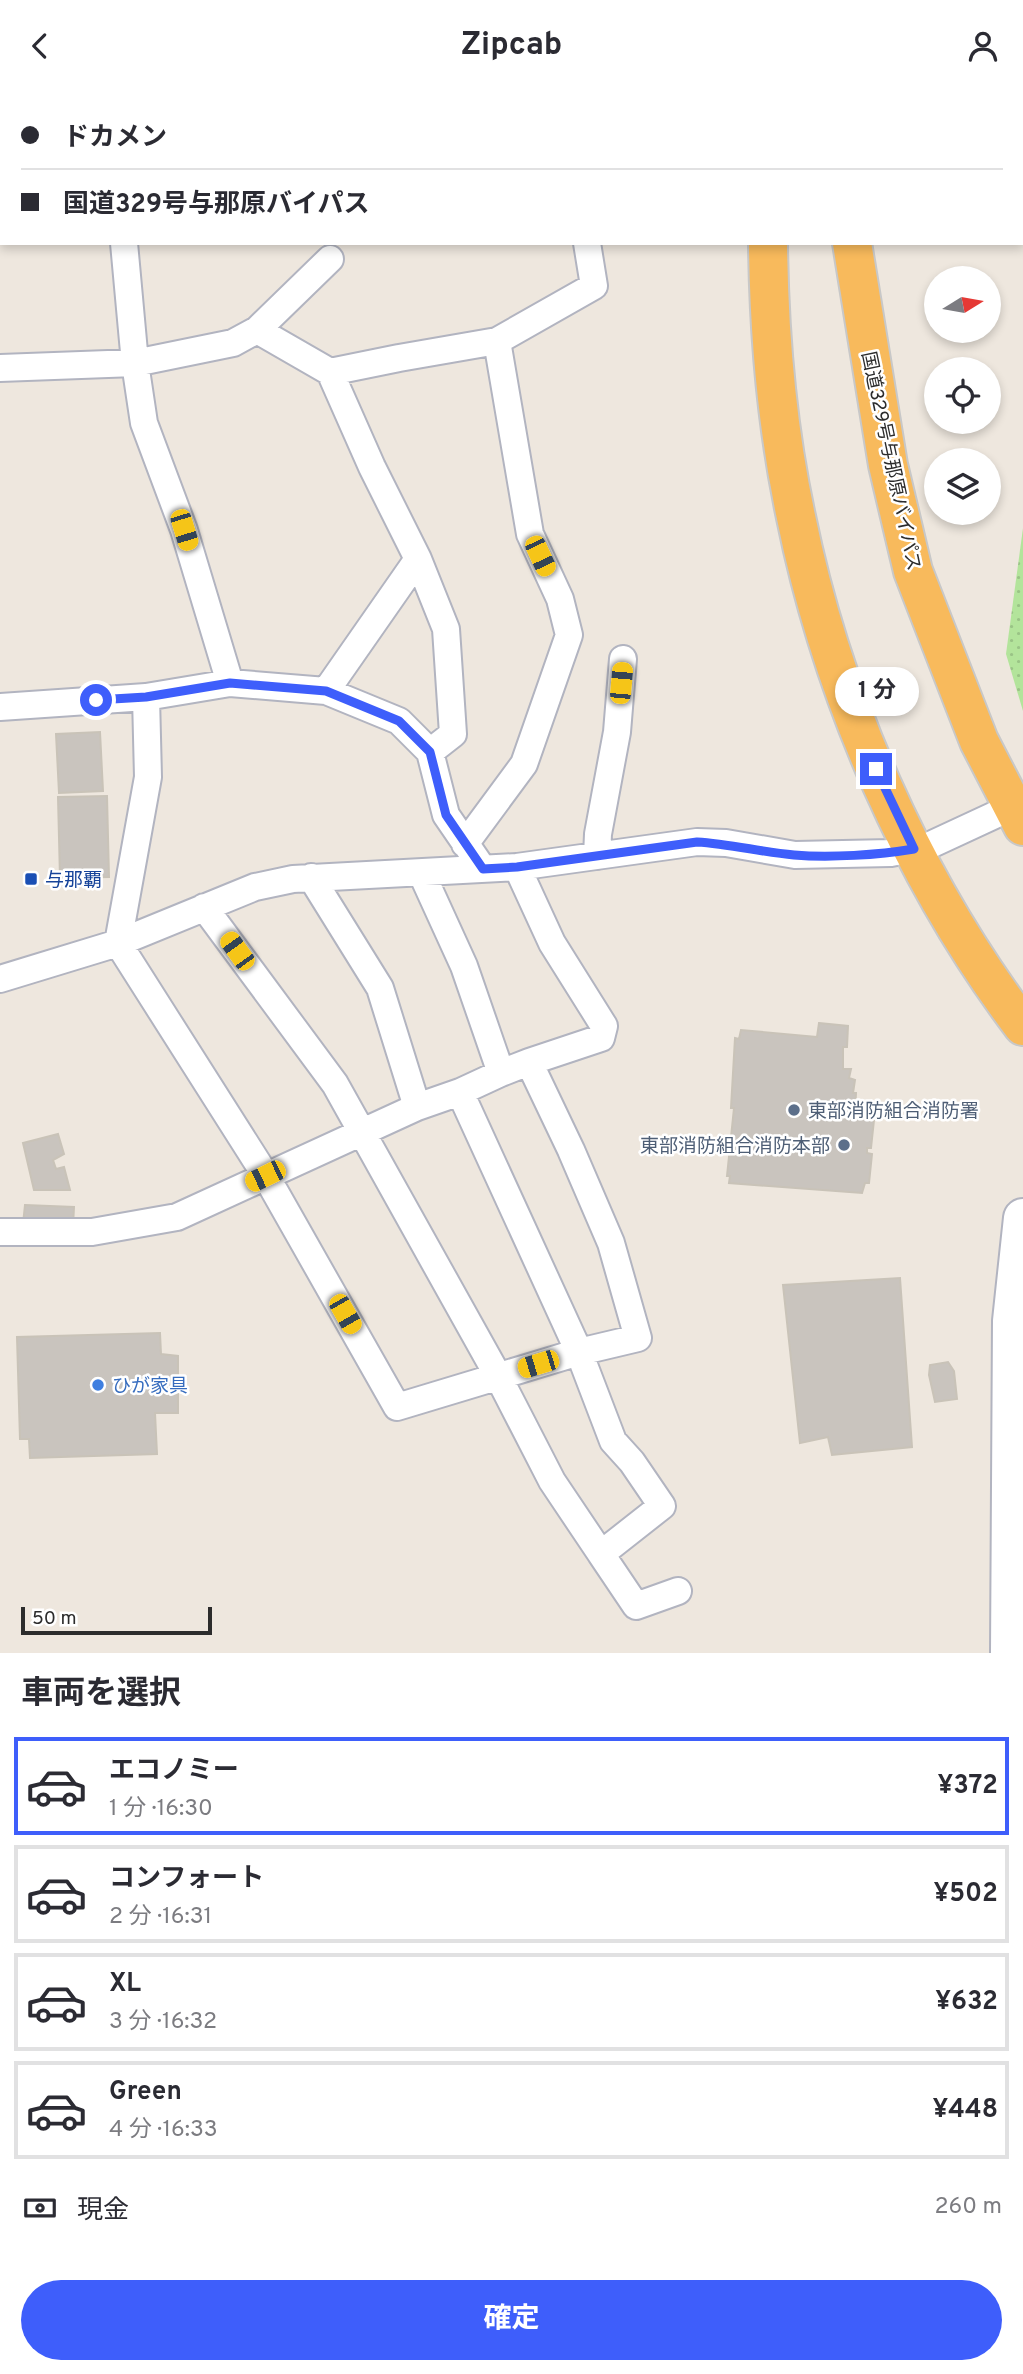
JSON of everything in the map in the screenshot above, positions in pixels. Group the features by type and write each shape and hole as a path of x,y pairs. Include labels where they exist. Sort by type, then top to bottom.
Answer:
{"highway":[{"path":"768,245 777,391 795,517 821,618 855,719 914,849 960,936 993,987 1023,1026"},
{"name":"国道329号与那原バイパス","path":"852,245 888,465 913,571 974,729 1017,816"}],"main road":[{"path":"1015,1637 1012,1321 1023,1218"}],"street":[{"path":"124,245 135,363 145,422 184,530 230,683"},
{"path":"330,372 497,341 594,286 587,245"},
{"path":"0,368 135,363 233,342 257,330 330,259"},
{"path":"257,330 330,372 372,467 418,559 446,629 453,733 430,752"},
{"path":"465,844 524,764 569,635 560,599 530,534 497,341"},
{"path":"326,691 418,559"},
{"path":"597,856 598,834 617,731 623,659"},
{"path":"0,707 146,697 230,683 326,691 399,721 430,752 446,815 483,869"},
{"path":"146,697 148,777 118,943 265,1176 397,1406 579,1352 638,1338 611,1243 530,1062"},
{"path":"0,979 118,943 256,887 311,877 422,874 517,867 697,842 726,843 794,855 891,853 928,846 1017,816"},
{"path":"0,1232 92,1232 177,1217 417,1107 530,1062 601,1038 604,1026 552,943 517,867"},
{"path":"422,874 464,966 501,1073"},
{"path":"311,877 380,988 417,1107"},
{"path":"204,907 335,1084 498,1377 552,1481 636,1606 678,1591"},
{"path":"460,1092 579,1352 614,1441 662,1506 601,1554"}],"green space":[{"path":"1023,528 1023,711 1006,654"}],"building":[{"path":"100,732 103,791 59,793 56,734"},
{"path":"107,796 109,877 60,878 58,797"},
{"name":"東部消防組合消防署","path":"819,1023 848,1026 847,1047 843,1047 843,1069 851,1069 849,1078 855,1080 853,1114 871,1115 870,1120 874,1120 871,1148 867,1148 867,1153 872,1154 869,1183 865,1183 862,1193 729,1183 730,1176 727,1176 734,1108 731,1108 735,1038 739,1039 741,1030 817,1037"},
{"path":"58,1134 64,1154 53,1160 56,1169 64,1167 70,1190 34,1190 23,1143"},
{"path":"25,1205 74,1207 73,1226 23,1224"},
{"path":"900,1278 912,1447 832,1455 828,1437 800,1443 783,1285"},
{"name":"ひが家具","path":"160,1333 161,1354 178,1356 178,1413 155,1413 157,1454 30,1458 29,1439 20,1439 17,1337"},
{"path":"948,1362 954,1371 957,1399 935,1402 929,1375 930,1365"}],"place":[{"name":"与那覇","path":"31,879"},
{"name":"東部消防組合消防署","path":"794,1110"},
{"name":"東部消防組合消防本部","path":"844,1145"},
{"name":"ひが家具","path":"98,1385"}],"route":[{"path":"96,700 146,697 230,683 326,691 399,721 430,752 446,815 483,869 517,867 697,842 726,843 794,855 891,853 914,849 876,769"}]}
